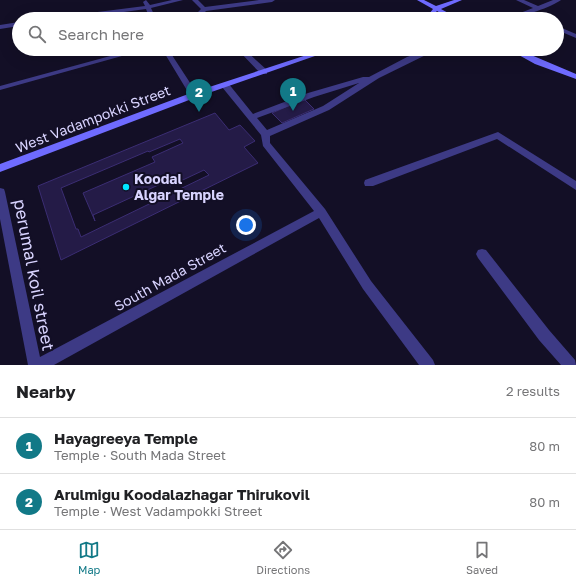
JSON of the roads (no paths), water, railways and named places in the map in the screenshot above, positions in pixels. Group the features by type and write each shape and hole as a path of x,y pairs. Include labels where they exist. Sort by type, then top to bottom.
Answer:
{"street":[{"path":"145,0 150,12"},
{"path":"122,12 180,0"},
{"path":"195,0 204,9"},
{"path":"201,12 204,9 272,0"},
{"path":"420,0 444,12"},
{"path":"434,12 437,8 459,0"},
{"path":"519,0 539,8"},
{"path":"532,12 558,0"},
{"path":"0,27 12,25"},
{"path":"564,31 576,36"},
{"path":"0,88 117,56"},
{"path":"169,56 194,95"},
{"path":"247,56 264,72"},
{"name":"West Vadampokki Street","path":"0,168 194,95 311,56"},
{"path":"265,134 326,108 376,76 420,56"},
{"path":"526,56 576,77"},
{"path":"252,117 311,95 376,76"},
{"path":"225,85 265,134 266,144 321,212 367,285 428,365"},
{"path":"370,183 498,135 576,186"},
{"name":"perumal koil street","path":"0,192 35,365"},
{"name":"South Mada Street","path":"40,365 321,212"},
{"path":"482,254 539,329 570,365"}],"place":[{"name":"Hayagreeya Temple","path":"293,111"},
{"name":"Arulmigu Koodalazhagar Thirukovil","path":"199,112"},
{"name":"Koodal Algar Temple","path":"126,187"}]}
